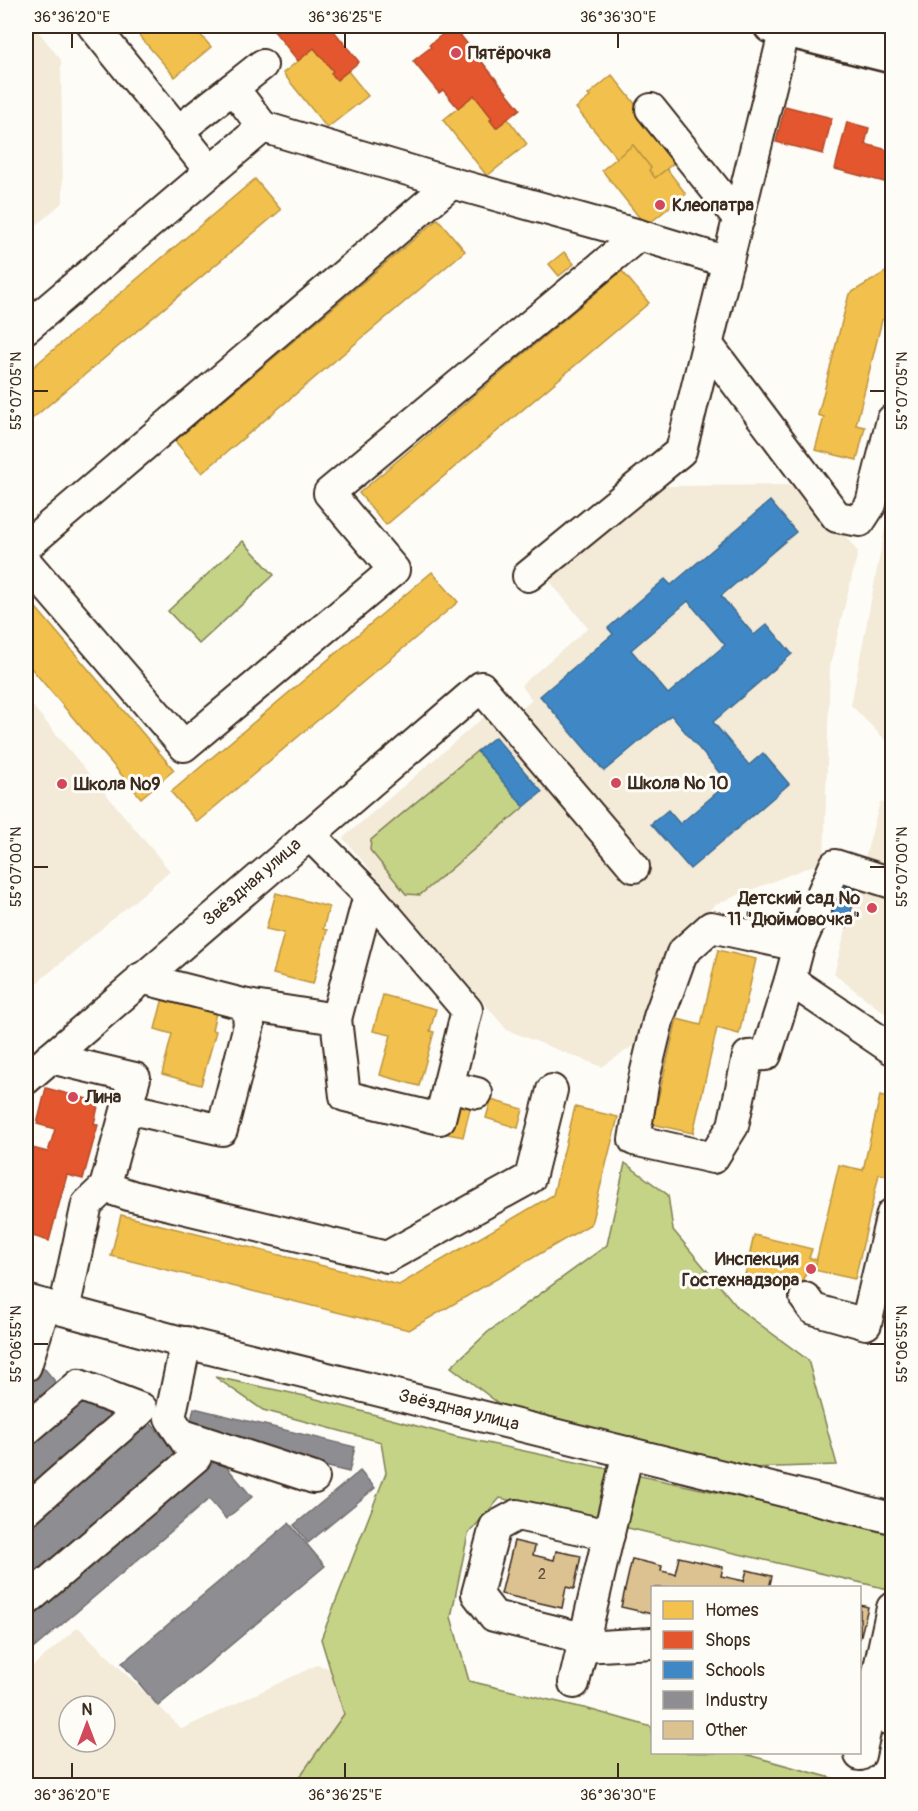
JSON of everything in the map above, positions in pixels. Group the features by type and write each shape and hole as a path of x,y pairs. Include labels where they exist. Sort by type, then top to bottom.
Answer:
{"main road":[{"path":"778,27 892,56"}],"street":[{"path":"93,26 210,171"},
{"path":"528,576 681,451 739,219 778,27"},
{"path":"178,131 262,65"},
{"path":"233,88 263,126 728,262"},
{"path":"651,109 739,219"},
{"path":"26,328 263,126"},
{"path":"26,546 452,183"},
{"path":"26,562 184,746 394,570 329,493 639,235"},
{"path":"707,344 837,517 860,521 871,504 889,448 892,420"},
{"name":"Звёздная улица","path":"26,1079 481,687 634,867"},
{"path":"309,834 369,895 467,1010 440,1119 345,1096 336,1019 369,895"},
{"path":"799,946 711,927 682,953 659,1017 644,1079 634,1140 713,1158 733,1126 748,1056 766,1055 799,946 835,866 892,883"},
{"path":"141,978 247,1005 336,1019"},
{"path":"790,980 892,1049"},
{"path":"127,1108 222,1130 249,1025 247,1005"},
{"path":"26,1366 45,1305 87,1204 105,1187 135,1078 50,1058"},
{"path":"448,1086 477,1093"},
{"path":"105,1187 132,1196 387,1257 530,1178 552,1090"},
{"path":"805,1298 813,1309 866,1324 892,1214"},
{"name":"Звёздная улица","path":"45,1305 892,1518"},
{"path":"26,1601 196,1456 170,1418 186,1342"},
{"path":"26,1430 79,1385 142,1409 26,1510"},
{"path":"183,1435 314,1478"},
{"path":"574,1683 628,1452"},
{"path":"609,1535 517,1515 495,1527 477,1594 494,1616 571,1635 583,1647 651,1643"},
{"path":"861,1752 874,1712 892,1608"}],"shaded area":[{"path":"26,26 34,26 61,60 63,202 26,234"},
{"name":"Школа № 10","path":"805,485 858,552 830,665 824,861 716,904 674,944 646,1037 602,1067 507,1030 343,838 486,715 499,729 532,700 521,685 588,628 547,578 661,486"},
{"path":"892,505 892,747 851,705 889,507"},
{"name":"Школа №9","path":"26,698 170,871 26,992"},
{"name":"Детский сад № 11 \"Дюймовочка\"","path":"880,802 892,805 892,1019 834,974"},
{"path":"78,1627 182,1729 317,1665 651,1749 651,1754 661,1754 800,1785 26,1785 26,1672"}],"green space":[{"path":"243,541 274,575 199,644 168,611"},
{"path":"477,751 524,807 420,895 406,894 370,850 371,840"},
{"path":"625,1163 668,1195 673,1230 739,1309 808,1360 837,1465 750,1468 514,1415 451,1367 488,1332 607,1245"},
{"path":"215,1377 305,1396 454,1436 892,1530 892,1590 500,1498 468,1534 451,1617 469,1681 588,1709 651,1727 651,1754 745,1754 857,1785 298,1785 300,1776 344,1714 321,1639 386,1473 381,1442 263,1410"}],"building: Homes":[{"path":"131,26 193,26 211,47 175,77"},
{"path":"314,48 333,71 331,73 337,80 348,71 368,96 327,128 283,73"},
{"path":"612,75 679,159 655,178 649,170 651,168 633,145 617,158 576,108"},
{"path":"474,95 492,118 490,120 496,128 508,119 527,144 487,176 443,120"},
{"path":"633,145 651,168 649,170 655,178 667,169 686,194 646,226 602,170"},
{"path":"255,179 281,210 26,424 26,373"},
{"path":"438,219 465,251 202,473 175,441"},
{"path":"564,252 574,264 559,276 549,264"},
{"path":"892,268 892,314 882,320 856,425 865,427 857,460 815,450 824,417 818,415 849,294"},
{"path":"622,271 649,303 386,525 359,493"},
{"path":"432,572 458,602 197,822 171,792"},
{"path":"26,596 174,770 141,798 26,662"},
{"path":"276,893 329,907 323,929 327,930 313,984 273,974 284,933 266,929"},
{"path":"718,950 756,959 739,1034 717,1028 693,1133 652,1124 677,1019 701,1025"},
{"path":"164,994 217,1008 212,1030 216,1031 201,1085 162,1074 172,1034 155,1029"},
{"path":"383,995 436,1009 430,1031 434,1032 419,1086 380,1075 391,1035 373,1031"},
{"path":"880,1096 892,1099 892,1177 879,1174 855,1279 814,1270 839,1165 863,1170"},
{"path":"491,1100 523,1109 518,1128 486,1118"},
{"path":"455,1101 471,1105 463,1137 447,1134"},
{"path":"575,1107 618,1117 591,1224 409,1330 111,1256 121,1215 399,1285 553,1195"},
{"path":"754,1235 812,1249 809,1258 817,1260 814,1270 807,1268 802,1288 745,1275"}],"building: Shops":[{"path":"270,26 330,26 359,62 337,80 331,73 333,71 314,48 298,61"},
{"path":"453,26 520,109 496,128 490,120 492,118 474,95 458,108 443,90 439,93 413,61"},
{"path":"785,106 832,118 823,154 776,142"},
{"path":"847,122 869,128 865,144 892,151 892,184 835,169"},
{"path":"46,1088 99,1102 94,1124 98,1125 83,1179 67,1175 49,1241 26,1234 28,1147 48,1152 55,1129 37,1124"}],"building: Schools":[{"path":"770,501 796,532 721,596 754,635 767,624 792,654 713,722 749,765 763,753 789,784 690,869 651,824 668,810 680,824 728,783 671,715 604,771 540,696 613,634 608,628 665,579 671,585","holes":["688,601 725,645 668,694 631,650"]},
{"path":"495,737 542,792 524,807 477,751"},
{"path":"838,885 857,889 847,927 828,921"}],"building: Industry":[{"path":"44,1368 58,1385 26,1413 26,1383"},
{"path":"99,1398 118,1421 26,1500 26,1449 84,1399 90,1405"},
{"path":"194,1408 355,1447 349,1472 188,1433"},
{"path":"148,1420 178,1455 26,1586 26,1524"},
{"path":"219,1458 252,1497 226,1519 209,1499 26,1655 26,1622"},
{"path":"360,1471 375,1488 308,1543 294,1525"},
{"path":"289,1523 325,1566 158,1706 122,1663"}],"building: Other":[{"path":"514,1541 535,1546 533,1555 554,1560 556,1551 581,1556 574,1589 566,1587 562,1608 501,1594"},
{"path":"679,1557 723,1567 721,1576 744,1581 747,1570 772,1576 770,1586 651,1586 651,1614 621,1607 632,1559 662,1566 661,1571 675,1574"},
{"path":"861,1605 868,1607 861,1635"}],"place":[{"name":"Пятёрочка","path":"456,53"},
{"name":"Клеопатра","path":"660,205"},
{"name":"Школа № 10","path":"616,783"},
{"name":"Школа №9","path":"62,784"},
{"name":"Детский сад № 11 \"Дюймовочка\"","path":"872,908"},
{"name":"Лина","path":"73,1097"},
{"name":"Инспекция Гостехнадзора","path":"811,1269"}]}
